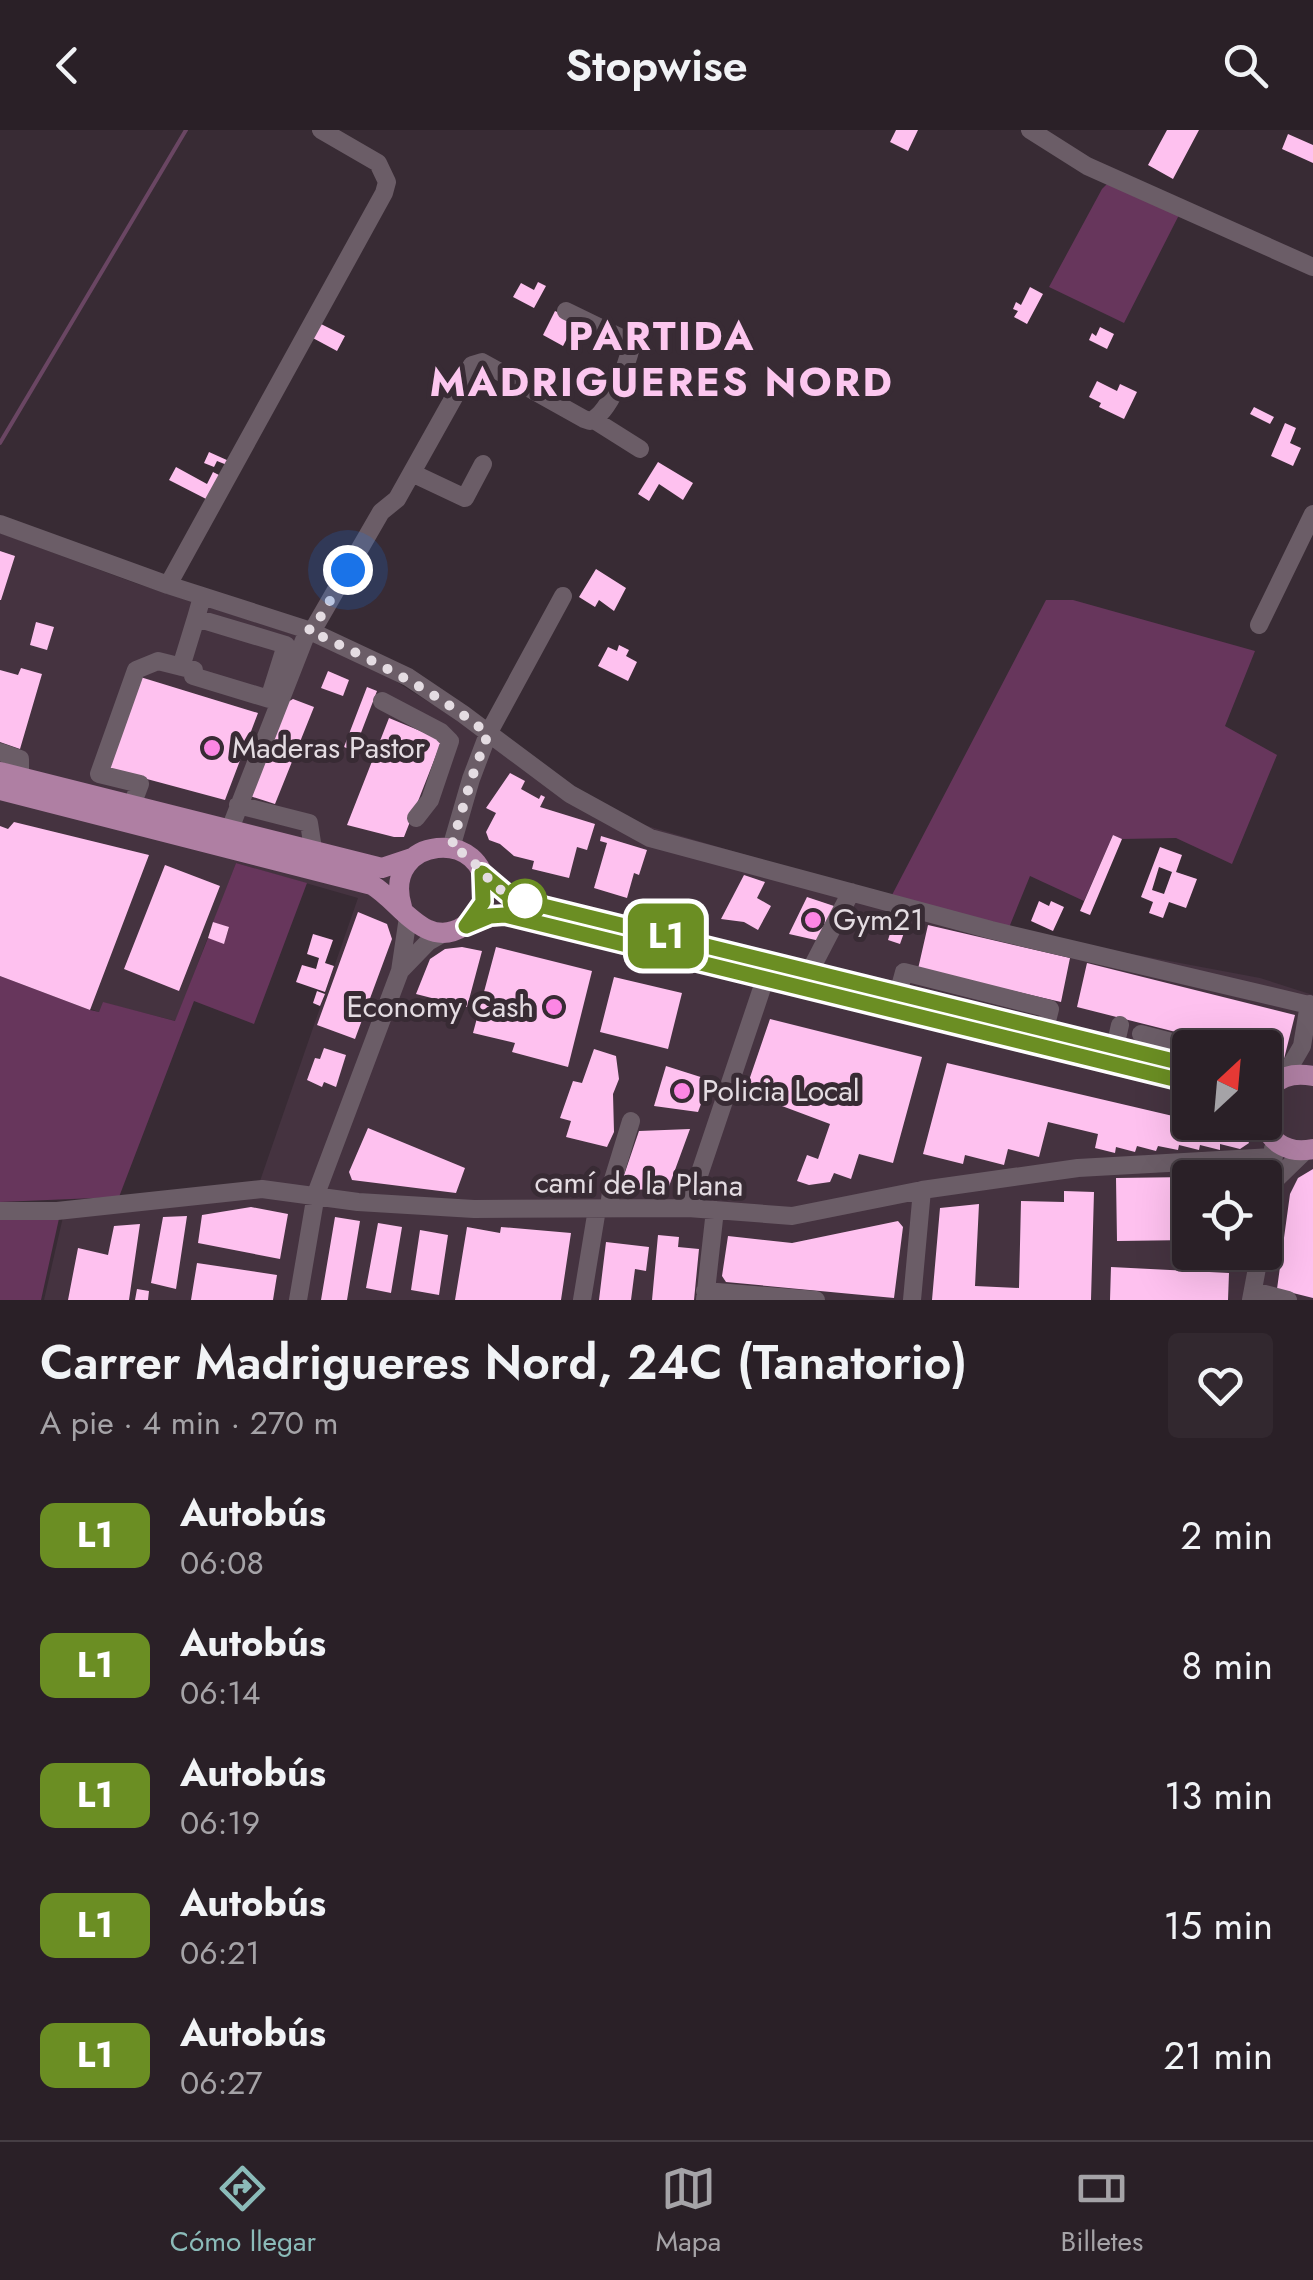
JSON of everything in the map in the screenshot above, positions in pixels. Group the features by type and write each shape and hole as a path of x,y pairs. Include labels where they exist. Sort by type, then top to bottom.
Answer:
{"main road":[{"path":"10,774 382,868 428,848 451,848 467,855 508,895 527,902 1114,1047 1172,1053"},
{"path":"0,790 360,882 381,890 424,930 444,932 490,916 505,915 1172,1079"},
{"path":"405,912 398,886 412,858"},
{"path":"466,926 483,902 482,873"},
{"path":"1282,1078 1313,1073"},
{"path":"1278,1140 1286,1148 1310,1150"}],"street":[{"path":"168,585 384,193 387,182 378,163 321,130"},
{"path":"1030,130 1088,166 1313,268"},
{"path":"566,311 632,343 626,368 594,420"},
{"path":"230,829 308,630 314,628 381,512 397,499 476,363 488,365 584,419 594,420 640,449"},
{"path":"412,472 465,498 483,464"},
{"path":"1260,626 1313,514"},
{"path":"0,524 168,585 308,630 408,678 570,794 650,838 991,930 1311,1005 1302,1046 1282,1071"},
{"path":"181,667 202,596"},
{"path":"451,848 488,734 563,596"},
{"path":"132,805 140,784 99,774 136,670 158,660 194,670 193,676 269,700 286,646 196,618"},
{"path":"382,701 448,736 450,742 426,809 416,818"},
{"path":"0,752 20,758 10,774"},
{"path":"439,773 471,780"},
{"path":"238,805 309,823 313,849"},
{"path":"810,972 851,892"},
{"path":"298,1300 316,1194 400,971 405,912"},
{"path":"400,971 428,942 444,932"},
{"path":"688,1208 765,979"},
{"path":"1114,1047 1120,1025"},
{"path":"1141,1034 1172,1048"},
{"path":"1302,1046 1313,1073"},
{"path":"582,1300 603,1209 631,1121"},
{"path":"1269,1140 1274,1157"},
{"path":"1282,1174 1310,1150"},
{"name":"camí de la Plana","path":"0,1211 57,1211 262,1189 358,1202 474,1209 688,1208 792,1216 922,1190 1078,1168 1274,1157"},
{"path":"912,1300 922,1190"},
{"path":"715,1210 705,1295 816,1300"},
{"path":"1257,1270 1252,1295 1288,1300"}],"shaded area":[{"path":"1110,181 1179,215 1124,323 1049,287"},
{"path":"0,533 135,583 311,640 371,666 485,737 644,825 999,929 1260,978 1313,995 1313,1300 44,1300 63,1217 260,1181 358,898 236,863 176,1021 104,1003 99,1012 0,976"},
{"path":"1046,600 1073,600 1255,651 1225,726 1277,755 1232,864 1176,838 1122,839 1113,835 1084,901 1030,876 1008,930 892,895"},
{"path":"236,863 307,883 254,1024 194,1001 119,1197 0,1202 0,976 90,1010 99,1012 103,1002 175,1021 208,938 224,943 229,928 213,922"},
{"path":"0,1213 60,1214 41,1300 0,1300"}],"building":[{"path":"896,130 918,130 908,151 890,142"},
{"path":"1167,130 1199,130 1173,179 1148,165"},
{"path":"1288,134 1313,145 1313,163 1282,149"},
{"path":"538,282 546,286 534,308 513,297 521,283 534,290"},
{"path":"1030,287 1043,294 1027,324 1014,317 1018,311 1013,309 1016,302 1021,305"},
{"path":"555,311 576,321 563,346 543,335"},
{"path":"319,323 345,336 337,351 311,337"},
{"path":"1100,327 1114,334 1107,349 1089,340"},
{"path":"1097,381 1117,391 1120,384 1137,392 1124,419 1099,407 1101,403 1089,397"},
{"path":"1254,407 1274,417 1270,424 1250,414"},
{"path":"1285,423 1296,428 1290,443 1301,448 1293,466 1271,456"},
{"path":"209,452 229,461 227,465 217,461 214,467 204,463"},
{"path":"658,462 693,483 683,500 659,484 649,501 638,494"},
{"path":"176,467 207,484 213,472 223,477 210,501 169,480"},
{"path":"0,551 15,556 1,600 0,600"},
{"path":"596,569 626,588 614,611 599,600 595,607 579,597"},
{"path":"36,622 54,627 47,650 30,645"},
{"path":"619,645 629,650 626,656 637,662 628,681 598,666 608,647 617,651"},
{"path":"21,668 42,674 20,749 0,742 0,670 18,675"},
{"path":"328,671 349,680 343,696 321,688"},
{"path":"137,676 258,713 225,800 106,768"},
{"path":"367,687 377,691 354,751 344,747"},
{"path":"293,699 314,707 275,804 247,795 281,706"},
{"path":"389,718 442,740 404,837 347,825"},
{"path":"510,773 525,781 521,789 539,799 541,795 545,797 540,807 595,824 587,850 577,847 569,878 532,869 534,861 514,856 489,840 486,832 496,813 486,808"},
{"path":"14,822 149,855 90,1010 0,976 0,826 8,829"},
{"path":"1113,835 1122,839 1090,915 1080,911"},
{"path":"601,836 647,850 639,875 634,873 627,898 594,888 607,843 600,841"},
{"path":"1160,847 1182,855 1176,872 1197,879 1186,908 1169,902 1163,918 1149,913 1153,902 1141,897","holes":["1159,867 1172,872 1164,894 1152,890"]},
{"path":"165,865 220,886 179,991 124,969"},
{"path":"744,875 765,882 757,898 771,906 758,930 744,922 721,919"},
{"name":"Gym21","path":"807,897 837,907 820,941 789,934"},
{"path":"1039,901 1064,907 1053,931 1031,921"},
{"path":"898,908 911,913 900,944 888,940"},
{"path":"358,912 387,924 392,939 355,1039 317,1025"},
{"path":"213,922 229,927 224,944 208,938"},
{"path":"928,925 1070,958 1061,1002 918,969"},
{"path":"313,934 333,940 325,963 334,966 325,992 296,982 302,965 316,969 319,958 307,954"},
{"path":"496,947 592,971 568,1067 512,1052 515,1043 473,1033"},
{"path":"445,949 482,951 467,1007 416,994 430,959"},
{"path":"1087,963 1295,1015 1284,1059 1282,1030 1172,1031 1077,1007"},
{"path":"614,977 682,993 668,1049 600,1032"},
{"path":"317,991 325,994 320,1006 313,1003"},
{"path":"770,1019 922,1057 893,1163 859,1154 851,1179 834,1173 830,1182 809,1185 797,1181 807,1155 818,1159 830,1124 745,1092"},
{"path":"324,1048 346,1055 336,1087 324,1082 322,1087 307,1080 315,1058 320,1059"},
{"path":"594,1049 616,1056 619,1079 613,1094 614,1132 607,1147 566,1137 571,1121 560,1118 573,1081 582,1083"},
{"path":"947,1063 1172,1116 1172,1140 1249,1143 1240,1149 1220,1144 1220,1150 1179,1145 1178,1150 1158,1146 1156,1151 1137,1146 1135,1152 1116,1147 1115,1153 1095,1148 1098,1134 1048,1122 1039,1157 1008,1149 1004,1165 965,1155 963,1164 923,1154"},
{"name":"Policia Local","path":"666,1066 710,1080 698,1112 654,1106"},
{"path":"368,1128 465,1168 456,1193 352,1180 349,1172"},
{"path":"690,1129 668,1189 619,1190 639,1131"},
{"path":"1313,1169 1313,1298 1277,1289 1290,1194 1298,1178"},
{"path":"1172,1177 1172,1240 1117,1241 1116,1178"},
{"path":"1064,1191 1094,1192 1091,1300 932,1300 940,1208 979,1204 975,1286 1019,1288 1021,1201 1064,1202"},
{"path":"251,1207 288,1214 280,1259 198,1243 202,1215"},
{"path":"187,1216 176,1289 151,1283 163,1217"},
{"path":"335,1217 360,1221 347,1300 321,1300"},
{"path":"898,1221 903,1227 894,1298 726,1282 722,1276 728,1236 792,1243"},
{"path":"378,1223 402,1227 391,1293 366,1288"},
{"path":"140,1224 129,1300 68,1300 78,1248 108,1255 114,1226"},
{"path":"467,1227 500,1233 501,1227 571,1233 561,1300 455,1300"},
{"path":"420,1230 448,1235 439,1295 411,1290"},
{"path":"658,1235 679,1237 678,1247 699,1249 694,1300 652,1300"},
{"path":"606,1242 649,1247 646,1271 635,1269 631,1300 599,1300"},
{"path":"197,1263 277,1275 273,1300 191,1300"},
{"path":"1111,1267 1229,1273 1228,1300 1110,1300"},
{"path":"137,1289 149,1291 148,1300 135,1300"}],"waterway":[{"path":"0,443 186,130"}],"bus line":[{"name":"L1","path":"1172,1061 527,902 508,895 482,873 483,902 466,926 490,916 505,915 1172,1079"}],"place":[{"name":"Maderas Pastor","path":"212,748"},
{"name":"Gym21","path":"813,920"},
{"name":"Economy Cash","path":"554,1007"},
{"name":"Policia Local","path":"682,1091"}],"district":[{"name":"PARTIDA MADRIGUERES NORD","path":"662,359"}],"route":[{"path":"348,570 314,628 308,630 408,678 488,734 451,848 467,855 497,888 525,901"}]}
